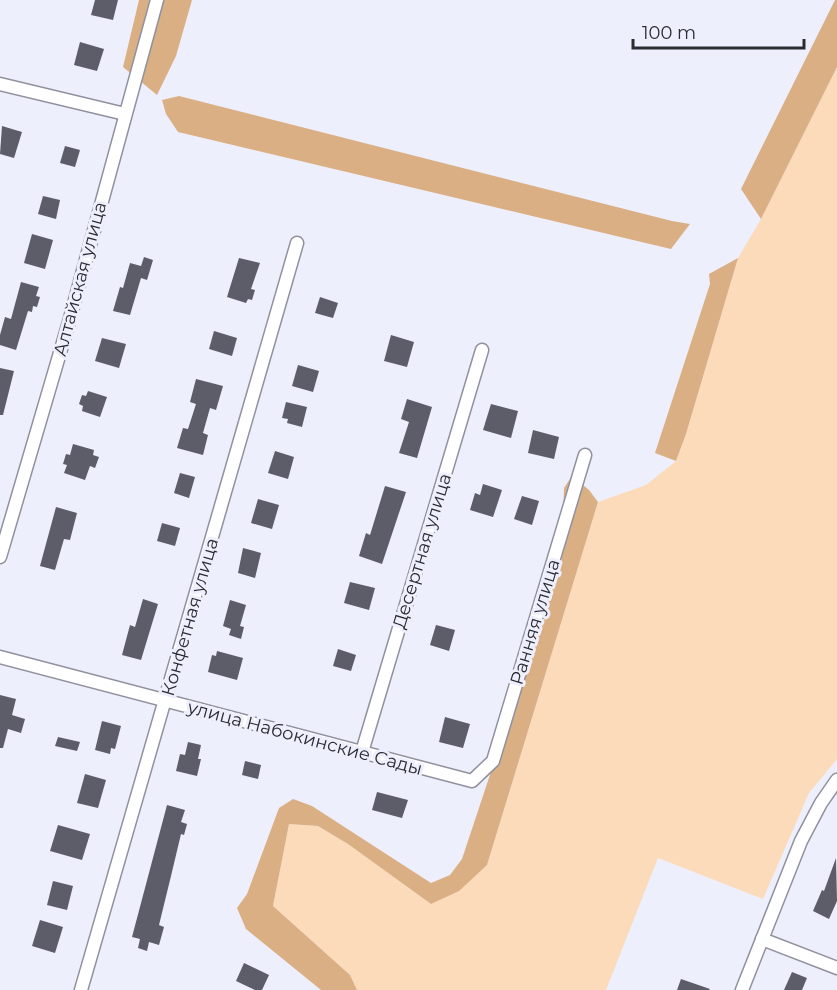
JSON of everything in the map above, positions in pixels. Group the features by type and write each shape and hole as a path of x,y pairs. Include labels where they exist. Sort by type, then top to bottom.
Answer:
{"street":[{"name":"Алтайская улица","path":"0,556 69,322 157,0"},
{"path":"0,84 125,114"},
{"name":"Конфетная улица","path":"81,990 297,243"},
{"name":"Десертная улица","path":"362,752 482,350"},
{"name":"Ранняя улица","path":"472,782 493,761 585,455"},
{"name":"улица Набокинские Сады","path":"0,657 472,782"},
{"path":"742,990 806,831 837,780"},
{"path":"762,939 837,968"}],"shaded area":[{"path":"139,0 192,0 176,56 157,95 123,67"},
{"path":"837,0 837,67 761,219 741,189"},
{"path":"837,67 837,759 809,793 763,899 658,858 606,990 357,990 350,975 273,906 289,824 318,826 348,844 431,904 487,865 598,502 646,485 676,461 738,258 761,219"},
{"path":"179,96 690,224 671,249 178,132 166,114 162,100"},
{"path":"738,258 676,461 655,453 710,284 709,274"},
{"path":"572,476 589,490 598,502 487,865 459,891 431,904 348,844 318,826 289,824 273,906 350,975 357,990 321,990 246,929 237,908 247,894 279,808 293,799 312,806 431,883 450,875 462,859 562,558 564,488"}],"building":[{"path":"95,0 118,0 113,20 91,15"},
{"path":"80,42 104,49 97,71 74,65"},
{"path":"2,126 22,132 14,158 0,154"},
{"path":"65,146 80,150 75,167 60,163"},
{"path":"43,196 60,200 56,219 38,214"},
{"path":"32,234 53,240 45,269 24,263"},
{"path":"144,257 153,260 147,280 141,278 130,315 113,311 130,263 141,266"},
{"path":"239,258 260,263 251,289 255,290 252,300 248,299 246,303 227,297"},
{"path":"21,282 39,287 36,296 40,297 37,307 33,306 32,312 28,311 16,350 0,345 0,335 5,317 11,319"},
{"path":"320,297 338,303 333,318 315,313"},
{"path":"214,331 237,338 232,356 209,349"},
{"path":"391,335 414,342 407,367 384,361"},
{"path":"102,338 126,344 119,368 95,361"},
{"path":"298,365 319,371 313,392 292,386"},
{"path":"0,368 14,371 3,415 0,415"},
{"path":"196,379 223,386 216,410 210,408 203,433 208,435 203,455 177,448 183,428 188,429 196,404 190,402"},
{"path":"88,391 107,397 100,417 82,411 83,406 79,404 82,395 86,396"},
{"path":"407,399 432,407 417,458 399,453 409,422 401,419"},
{"path":"286,402 307,407 302,427 287,423 288,419 282,418"},
{"path":"491,404 518,411 511,438 483,430"},
{"path":"533,430 559,437 554,459 528,453"},
{"path":"73,444 94,450 93,455 99,457 95,468 90,466 85,480 64,473 67,465 63,464 66,454 70,455"},
{"path":"275,451 294,457 288,479 268,473"},
{"path":"180,473 195,477 189,498 174,493"},
{"path":"483,484 502,490 493,517 470,510 475,493 480,495"},
{"path":"385,486 406,492 382,564 359,556 366,533 370,535"},
{"path":"522,496 539,501 532,525 514,519"},
{"path":"258,499 279,505 272,529 251,523"},
{"path":"56,507 77,513 70,540 64,539 55,570 40,566"},
{"path":"162,523 180,528 175,546 157,541"},
{"path":"243,548 261,553 255,578 238,573"},
{"path":"350,582 375,588 369,610 344,603"},
{"path":"143,599 158,604 141,660 122,655 130,625 135,627"},
{"path":"230,600 246,605 240,626 244,627 241,639 229,635 231,629 223,626"},
{"path":"436,625 455,630 449,651 430,645"},
{"path":"338,649 356,655 351,671 333,666"},
{"path":"217,651 243,658 237,680 208,672 212,655 216,656"},
{"path":"0,695 16,699 12,715 25,719 21,733 8,729 3,748 0,748"},
{"path":"445,717 470,724 463,748 439,742"},
{"path":"102,721 121,726 115,749 111,748 110,754 95,750"},
{"path":"58,737 80,742 77,751 55,746"},
{"path":"188,742 201,745 197,776 176,771 180,754 185,755"},
{"path":"245,761 261,765 258,779 242,775"},
{"path":"85,774 106,780 98,808 77,803"},
{"path":"377,792 408,800 402,818 372,810"},
{"path":"167,805 185,810 181,822 187,824 184,835 181,834 159,925 164,927 159,945 149,942 147,951 138,948 140,939 132,937"},
{"path":"58,825 90,834 82,860 50,851"},
{"path":"836,858 837,901 829,919 813,911 822,890 824,891"},
{"path":"53,881 73,886 67,910 47,905"},
{"path":"40,920 63,927 55,953 32,946"},
{"path":"244,963 269,975 262,990 255,990 236,981"},
{"path":"792,972 807,978 802,990 784,990"},
{"path":"681,979 710,989 677,990"}]}
